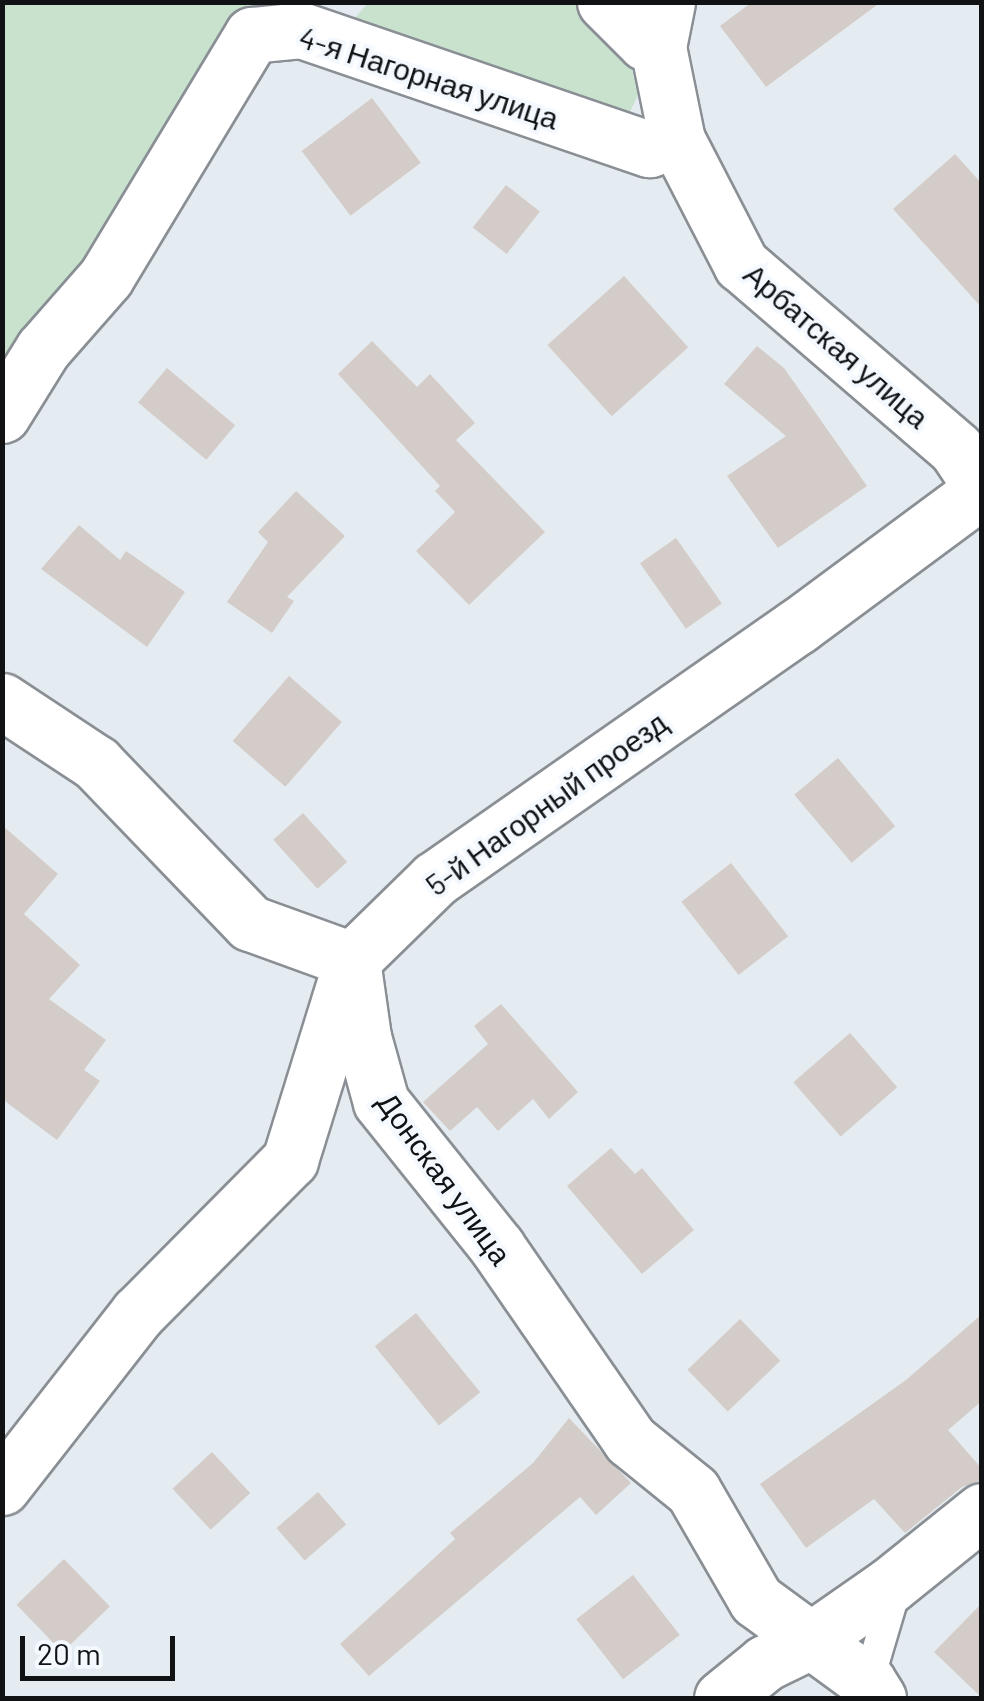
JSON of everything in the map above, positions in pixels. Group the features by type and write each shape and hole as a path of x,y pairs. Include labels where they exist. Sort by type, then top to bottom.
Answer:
{"street":[{"path":"605,2 645,42 663,25"},
{"path":"663,25 677,140"},
{"name":"4-я Нагорная улица","path":"2,415 43,349 106,277 252,35 301,30 648,148 677,140"},
{"name":"Арбатская улица","path":"677,140 741,264 956,448 982,489"},
{"name":"5-й Нагорный проезд","path":"2,1486 138,1312 290,1160 352,960 436,878 798,626 982,489"},
{"path":"2,701 96,764 250,924 352,960"},
{"name":"Донская улица","path":"352,960 363,1037 381,1102 497,1247 630,1440 693,1490 756,1600 873,1690"},
{"path":"722,1698 766,1662 808,1642 890,1585 982,1510"}],"lane":[{"path":"873,1690 894,1594 890,1585"}],"green space":[{"path":"3,3 276,3 281,7 97,270 3,386"},
{"path":"368,3 587,3 627,50 638,95 627,118 353,20"}],"building":[{"path":"752,2 881,2 766,87 720,26"},
{"path":"372,98 421,163 350,216 302,151"},
{"path":"955,154 982,184 982,308 893,209"},
{"path":"506,185 540,211 507,254 473,228"},
{"path":"624,276 688,347 612,416 547,345"},
{"path":"372,341 417,387 430,374 475,423 456,440 545,532 469,605 416,551 455,512 435,491 440,486 338,374"},
{"path":"757,346 784,368 867,486 778,548 727,476 786,436 724,384"},
{"path":"167,368 235,425 206,460 138,402"},
{"path":"296,491 345,536 287,597 294,601 272,633 227,602 268,542 258,532"},
{"path":"79,525 120,560 126,551 185,592 147,647 41,569"},
{"path":"676,538 722,604 686,629 640,563"},
{"path":"289,676 342,722 285,787 233,741"},
{"path":"838,758 895,826 852,863 794,795"},
{"path":"303,813 347,862 317,889 273,840"},
{"path":"2,825 58,874 24,914 80,965 49,999 106,1040 84,1070 100,1081 57,1140 2,1099"},
{"path":"731,863 788,936 739,975 681,902"},
{"path":"501,1004 578,1092 549,1119 533,1099 498,1131 477,1107 450,1131 423,1102 488,1044 474,1026"},
{"path":"850,1033 897,1087 841,1137 793,1082"},
{"path":"611,1148 635,1174 642,1168 694,1230 642,1274 567,1186"},
{"path":"416,1313 480,1392 439,1426 375,1346"},
{"path":"982,1314 982,1401 948,1430 982,1469 982,1480 962,1487 905,1533 874,1499 806,1548 760,1484 906,1380"},
{"path":"740,1319 780,1361 728,1411 687,1370"},
{"path":"569,1418 631,1483 596,1515 580,1497 369,1676 340,1644 455,1539 450,1533 533,1463"},
{"path":"212,1452 250,1493 211,1530 173,1489"},
{"path":"318,1492 346,1524 305,1561 276,1528"},
{"path":"64,1559 110,1606 62,1652 17,1605"},
{"path":"633,1575 680,1635 623,1679 576,1619"},
{"path":"982,1603 982,1698 934,1652"}]}
